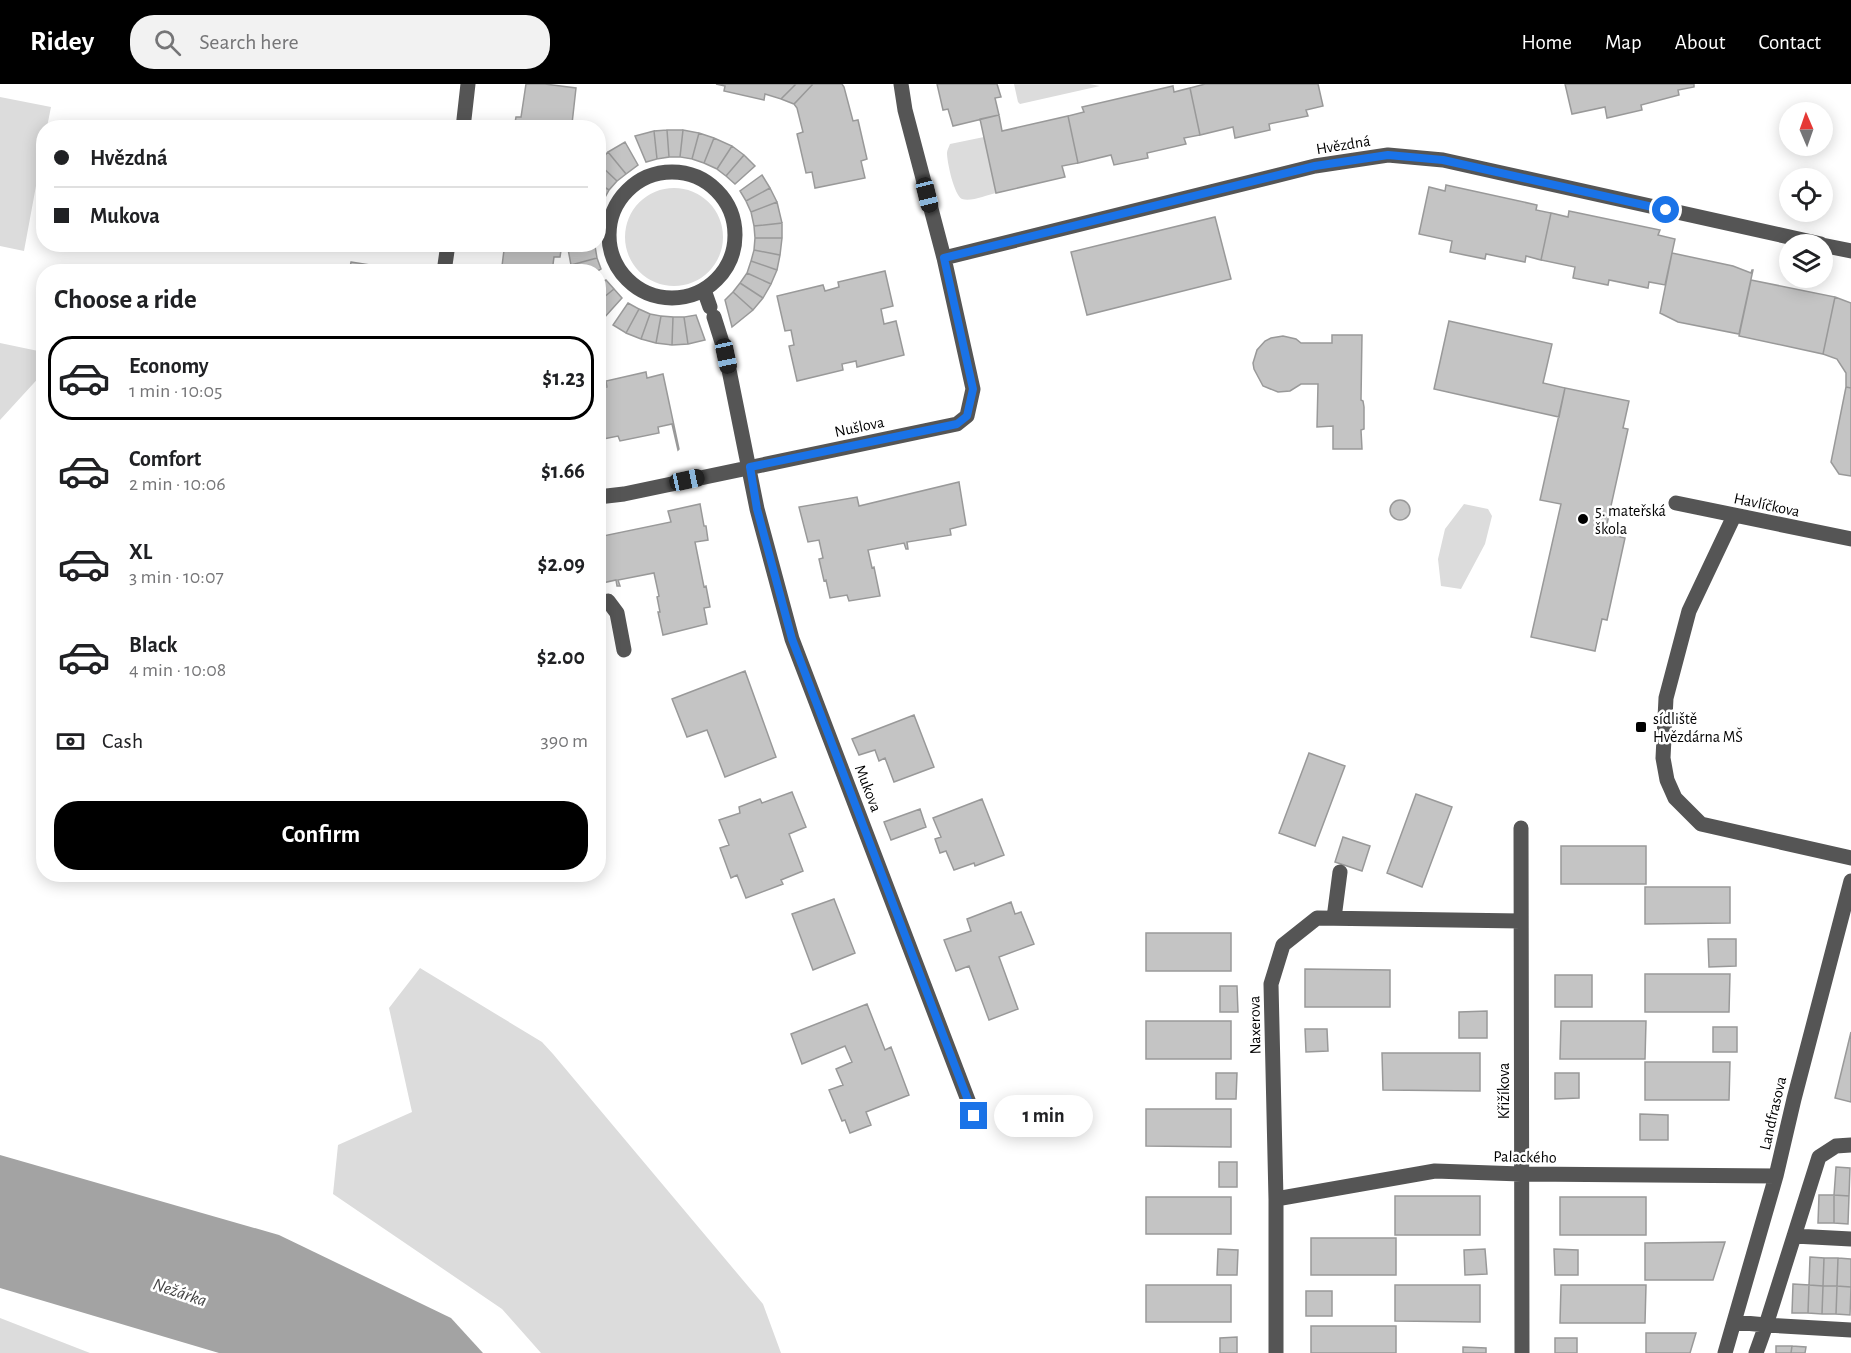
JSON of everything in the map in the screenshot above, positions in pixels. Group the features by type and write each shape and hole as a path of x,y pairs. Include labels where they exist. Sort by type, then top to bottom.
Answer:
{"street":[{"path":"464,120 468,84"},
{"name":"Nušlova","path":"606,496 957,424 967,416 973,389 944,258 905,110 901,84"},
{"name":"Hvězdná","path":"944,258 1315,166 1388,155 1443,160 1779,235"},
{"path":"675,172 693,176 717,191 728,206 735,231 731,256 718,279 704,290 681,298 657,297 642,291 620,271 610,251 608,236 610,221 619,201 628,189 640,180 656,174 675,172"},
{"name":"Hvězdná","path":"1833,247 1851,251"},
{"name":"Mukova","path":"704,290 726,356 757,509 792,639 974,1116"},
{"name":"Havlíčkova","path":"1676,503 1851,539"},
{"path":"1734,516 1689,611 1666,698 1663,758 1667,780 1675,798 1701,824 1851,858"},
{"path":"606,601 617,613 624,650"},
{"name":"Křižíkova","path":"1521,828 1522,1353"},
{"path":"1334,918 1340,872"},
{"name":"Landfrasova","path":"1725,1353 1776,1176 1851,881"},
{"name":"Naxerova","path":"1276,1353 1276,1199 1271,984 1283,945 1317,918 1521,921"},
{"path":"1756,1353 1819,1157 1836,1146 1851,1145"},
{"name":"Palackého","path":"1276,1199 1435,1171 1776,1176"},
{"path":"1794,1236 1851,1239"},
{"path":"1734,1322 1851,1330"}],"shaded area":[{"path":"1014,84 1089,84 1100,86 1020,104"},
{"path":"0,97 51,107 48,120 36,120 36,186 24,251 0,246"},
{"path":"984,137 996,193 974,199 962,199 956,191 947,157 950,144"},
{"path":"674,188 693,192 708,203 719,218 723,237 719,256 708,271 693,282 674,286 655,282 640,271 629,256 625,237 629,218 640,203 655,192"},
{"path":"0,343 36,351 36,381 0,420"},
{"path":"1464,504 1488,509 1492,516 1485,544 1461,589 1441,586 1438,559 1445,529"},
{"path":"420,968 542,1042 763,1304 781,1353 541,1353 502,1309 333,1194 338,1145 412,1112 389,1008"},
{"path":"0,1318 90,1353 0,1353"}],"water":[{"name":"Nežárka","path":"0,1155 279,1235 451,1318 483,1353 219,1353 0,1288"}],"building":[{"path":"526,84 576,88 572,120 515,120 516,117 521,117"},
{"path":"716,84 796,84 781,99 765,94 764,100 724,91 725,86"},
{"path":"796,84 813,84 794,104 781,99"},
{"path":"813,84 842,84 844,87 853,121 858,120 867,159 861,161 865,178 815,188 812,172 806,173 797,134 803,132 794,104"},
{"path":"937,84 997,84 1001,97 995,98 999,115 953,126 948,109 943,110"},
{"path":"1205,84 1318,84 1323,106 1306,110 1308,116 1269,124 1270,130 1235,138 1233,127 1200,135 1190,88"},
{"path":"1565,84 1694,84 1694,87 1678,90 1679,95 1641,105 1642,110 1607,118 1605,107 1572,114"},
{"path":"1173,86 1174,92 1190,88 1200,135 1184,138 1186,144 1147,153 1148,158 1114,165 1111,155 1078,163 1068,116 1084,112 1082,107"},
{"path":"999,115 1002,131 1068,116 1078,163 1062,166 1065,177 996,193 980,119"},
{"path":"667,130 669,157 657,159 654,131"},
{"path":"667,130 683,130 680,157 669,157"},
{"path":"683,130 699,133 692,159 680,157"},
{"path":"654,131 657,159 646,162 635,136"},
{"path":"699,133 714,138 704,163 692,159"},
{"path":"714,138 732,146 717,169 704,163"},
{"path":"625,142 638,165 626,174 608,152"},
{"path":"732,146 744,155 726,176 717,169"},
{"path":"608,152 626,174 617,181 606,171"},
{"path":"744,155 755,166 735,184 726,176"},
{"path":"606,171 617,181 609,190 606,188"},
{"path":"762,175 770,188 746,201 740,191"},
{"path":"1446,185 1537,205 1536,210 1551,213 1541,260 1526,256 1525,262 1486,254 1485,259 1450,252 1452,241 1419,234 1429,187 1445,191"},
{"path":"770,188 777,202 751,212 746,201"},
{"path":"777,202 782,223 754,226 751,212"},
{"path":"1569,211 1660,230 1658,235 1675,239 1665,285 1649,282 1648,288 1609,280 1608,285 1573,278 1575,267 1541,260 1551,213 1568,217"},
{"path":"1215,217 1231,279 1087,315 1071,252"},
{"path":"782,223 782,238 755,238 754,226"},
{"path":"755,238 782,238 780,255 754,250"},
{"path":"754,250 780,255 777,270 751,261"},
{"path":"504,252 561,252 560,257 554,257 553,264 502,264"},
{"path":"569,252 596,252 597,258 571,264"},
{"path":"1672,253 1733,266 1751,273 1753,270 1739,334 1678,322 1660,313"},
{"path":"597,258 599,264 575,264"},
{"path":"751,261 777,270 771,284 747,273"},
{"path":"885,271 893,306 881,309 884,324 896,321 904,355 857,367 856,361 842,364 843,370 797,381 789,346 794,345 791,330 785,331 777,296 823,285 825,291 839,287 838,282"},
{"path":"747,273 771,284 763,298 740,283"},
{"path":"606,280 614,289 606,296"},
{"path":"1751,280 1779,286 1779,288 1791,288 1835,297 1823,354 1739,336"},
{"path":"740,283 763,298 753,310 733,292"},
{"path":"614,289 622,298 606,316 606,296"},
{"path":"733,292 753,310 732,327 725,300"},
{"path":"1835,297 1851,303 1851,388 1846,387 1846,373 1837,359 1823,354"},
{"path":"628,303 639,309 626,333 613,325"},
{"path":"639,309 650,314 641,339 626,333"},
{"path":"650,314 661,316 656,343 641,339"},
{"path":"696,315 705,340 688,344 684,317"},
{"path":"661,316 673,317 672,345 656,343"},
{"path":"673,317 684,317 688,344 672,345"},
{"path":"1449,321 1552,344 1543,383 1565,388 1559,417 1434,389"},
{"path":"1332,335 1362,335 1361,400 1364,407 1364,429 1361,430 1362,449 1333,449 1333,426 1317,427 1318,384 1301,384 1290,391 1278,392 1263,386 1254,369 1253,363 1257,350 1271,338 1283,336 1296,339 1301,343 1332,343"},
{"path":"646,372 647,378 663,374 679,449 672,424 658,427 659,433 620,441 618,436 606,438 606,381"},
{"path":"1846,387 1851,388 1851,476 1839,474 1831,462"},
{"name":"5. mateřská škola","path":"1565,388 1629,401 1623,428 1628,429 1605,533 1625,538 1607,620 1602,619 1595,651 1531,637 1561,504 1540,500"},
{"path":"959,482 966,525 950,529 951,535 907,542 908,549 904,543 868,550 880,596 849,601 847,595 830,598 819,559 823,558 819,540 808,542 799,507 857,497 859,506"},
{"path":"1396,500 1404,500 1410,506 1410,514 1404,520 1396,520 1390,514 1390,506"},
{"path":"700,504 708,540 695,542 710,607 704,608 707,624 663,635 654,573 618,580 620,586 617,586 616,580 606,582 606,535 671,522 668,511"},
{"path":"745,671 776,757 725,777 707,730 687,737 672,699"},
{"path":"914,715 934,767 894,782 885,758 879,761 875,750 859,755 852,739"},
{"path":"1309,753 1345,766 1315,846 1279,833"},
{"path":"792,792 806,827 789,834 803,871 781,880 783,884 746,898 737,875 731,878 720,848 729,845 719,820 740,813 739,807 760,799 762,803"},
{"path":"1416,794 1452,807 1422,887 1387,873"},
{"path":"982,799 1004,855 975,866 974,863 954,870 946,851 940,853 935,839 941,837 933,818"},
{"path":"920,809 926,827 891,840 884,822"},
{"path":"1343,837 1370,846 1362,871 1335,862"},
{"path":"1561,846 1646,846 1646,884 1561,884"},
{"path":"1645,887 1730,887 1730,923 1645,924"},
{"path":"834,899 855,953 813,970 792,914"},
{"path":"1011,902 1015,914 1021,912 1034,944 999,957 1018,1009 989,1020 969,966 956,971 944,940 971,931 967,919"},
{"path":"1146,933 1231,933 1231,971 1146,971"},
{"path":"1708,939 1736,939 1736,966 1709,967"},
{"path":"1305,969 1390,970 1390,1007 1305,1007"},
{"path":"1645,974 1730,974 1729,1012 1645,1012"},
{"path":"1555,975 1592,975 1592,1007 1555,1007"},
{"path":"1220,986 1237,986 1238,1012 1220,1012"},
{"path":"867,1004 885,1050 891,1047 909,1095 866,1112 871,1125 850,1133 845,1120 842,1121 829,1090 843,1085 836,1069 852,1062 845,1046 802,1064 791,1034"},
{"path":"1487,1011 1487,1038 1459,1038 1459,1012"},
{"path":"1146,1021 1231,1021 1231,1059 1146,1059"},
{"path":"1561,1021 1646,1021 1645,1059 1560,1059"},
{"path":"1713,1027 1737,1027 1737,1052 1713,1052"},
{"path":"1305,1029 1327,1029 1328,1051 1306,1052"},
{"path":"1851,1032 1851,1102 1835,1098"},
{"path":"1382,1053 1480,1053 1480,1091 1383,1090"},
{"path":"1645,1062 1730,1062 1729,1100 1645,1100"},
{"path":"1216,1073 1237,1073 1236,1099 1216,1099"},
{"path":"1555,1073 1579,1073 1579,1098 1555,1099"},
{"path":"1146,1109 1231,1109 1231,1147 1146,1146"},
{"path":"1640,1114 1668,1115 1668,1140 1640,1140"},
{"path":"1219,1162 1237,1162 1237,1187 1219,1187"},
{"path":"1836,1167 1850,1168 1849,1196 1834,1195"},
{"path":"1819,1195 1834,1195 1834,1223 1818,1223"},
{"path":"1834,1195 1849,1196 1848,1224 1834,1223"},
{"path":"1395,1196 1480,1196 1480,1235 1395,1235"},
{"path":"1146,1197 1231,1197 1231,1234 1146,1234"},
{"path":"1560,1197 1646,1197 1646,1235 1560,1235"},
{"path":"1311,1238 1396,1238 1396,1275 1311,1275"},
{"path":"1725,1242 1713,1280 1645,1280 1645,1243"},
{"path":"1218,1249 1238,1250 1237,1275 1217,1275"},
{"path":"1485,1249 1487,1274 1465,1275 1464,1250"},
{"path":"1554,1249 1578,1250 1578,1275 1555,1275"},
{"path":"1810,1257 1824,1258 1823,1286 1809,1285"},
{"path":"1824,1258 1838,1258 1837,1286 1823,1286"},
{"path":"1838,1258 1851,1259 1851,1287 1837,1286"},
{"path":"1793,1284 1809,1285 1808,1313 1792,1313"},
{"path":"1146,1285 1231,1285 1231,1322 1146,1322"},
{"path":"1395,1285 1480,1285 1480,1322 1395,1321"},
{"path":"1561,1285 1646,1285 1645,1323 1560,1323"},
{"path":"1809,1285 1823,1286 1822,1314 1808,1313"},
{"path":"1823,1286 1837,1286 1836,1314 1822,1314"},
{"path":"1837,1286 1851,1287 1850,1315 1836,1314"},
{"path":"1306,1291 1332,1291 1332,1316 1306,1316"},
{"path":"1311,1326 1396,1326 1396,1353 1311,1353"},
{"path":"1646,1333 1696,1333 1690,1353 1646,1353"},
{"path":"1237,1337 1237,1353 1220,1353 1220,1338"},
{"path":"1555,1338 1577,1338 1577,1353 1555,1353"},
{"path":"1776,1346 1792,1346 1791,1353 1776,1353"},
{"path":"1792,1346 1806,1347 1805,1353 1791,1353"},
{"path":"1463,1347 1486,1348 1486,1353 1463,1353"}],"place":[{"name":"5. mateřská škola","path":"1583,519"},
{"name":"sídliště Hvězdárna MŠ","path":"1641,727"}],"route":[{"path":"974,1116 792,639 757,509 750,467 957,424 967,416 973,389 944,258 1315,166 1388,155 1443,160 1666,210"}]}
